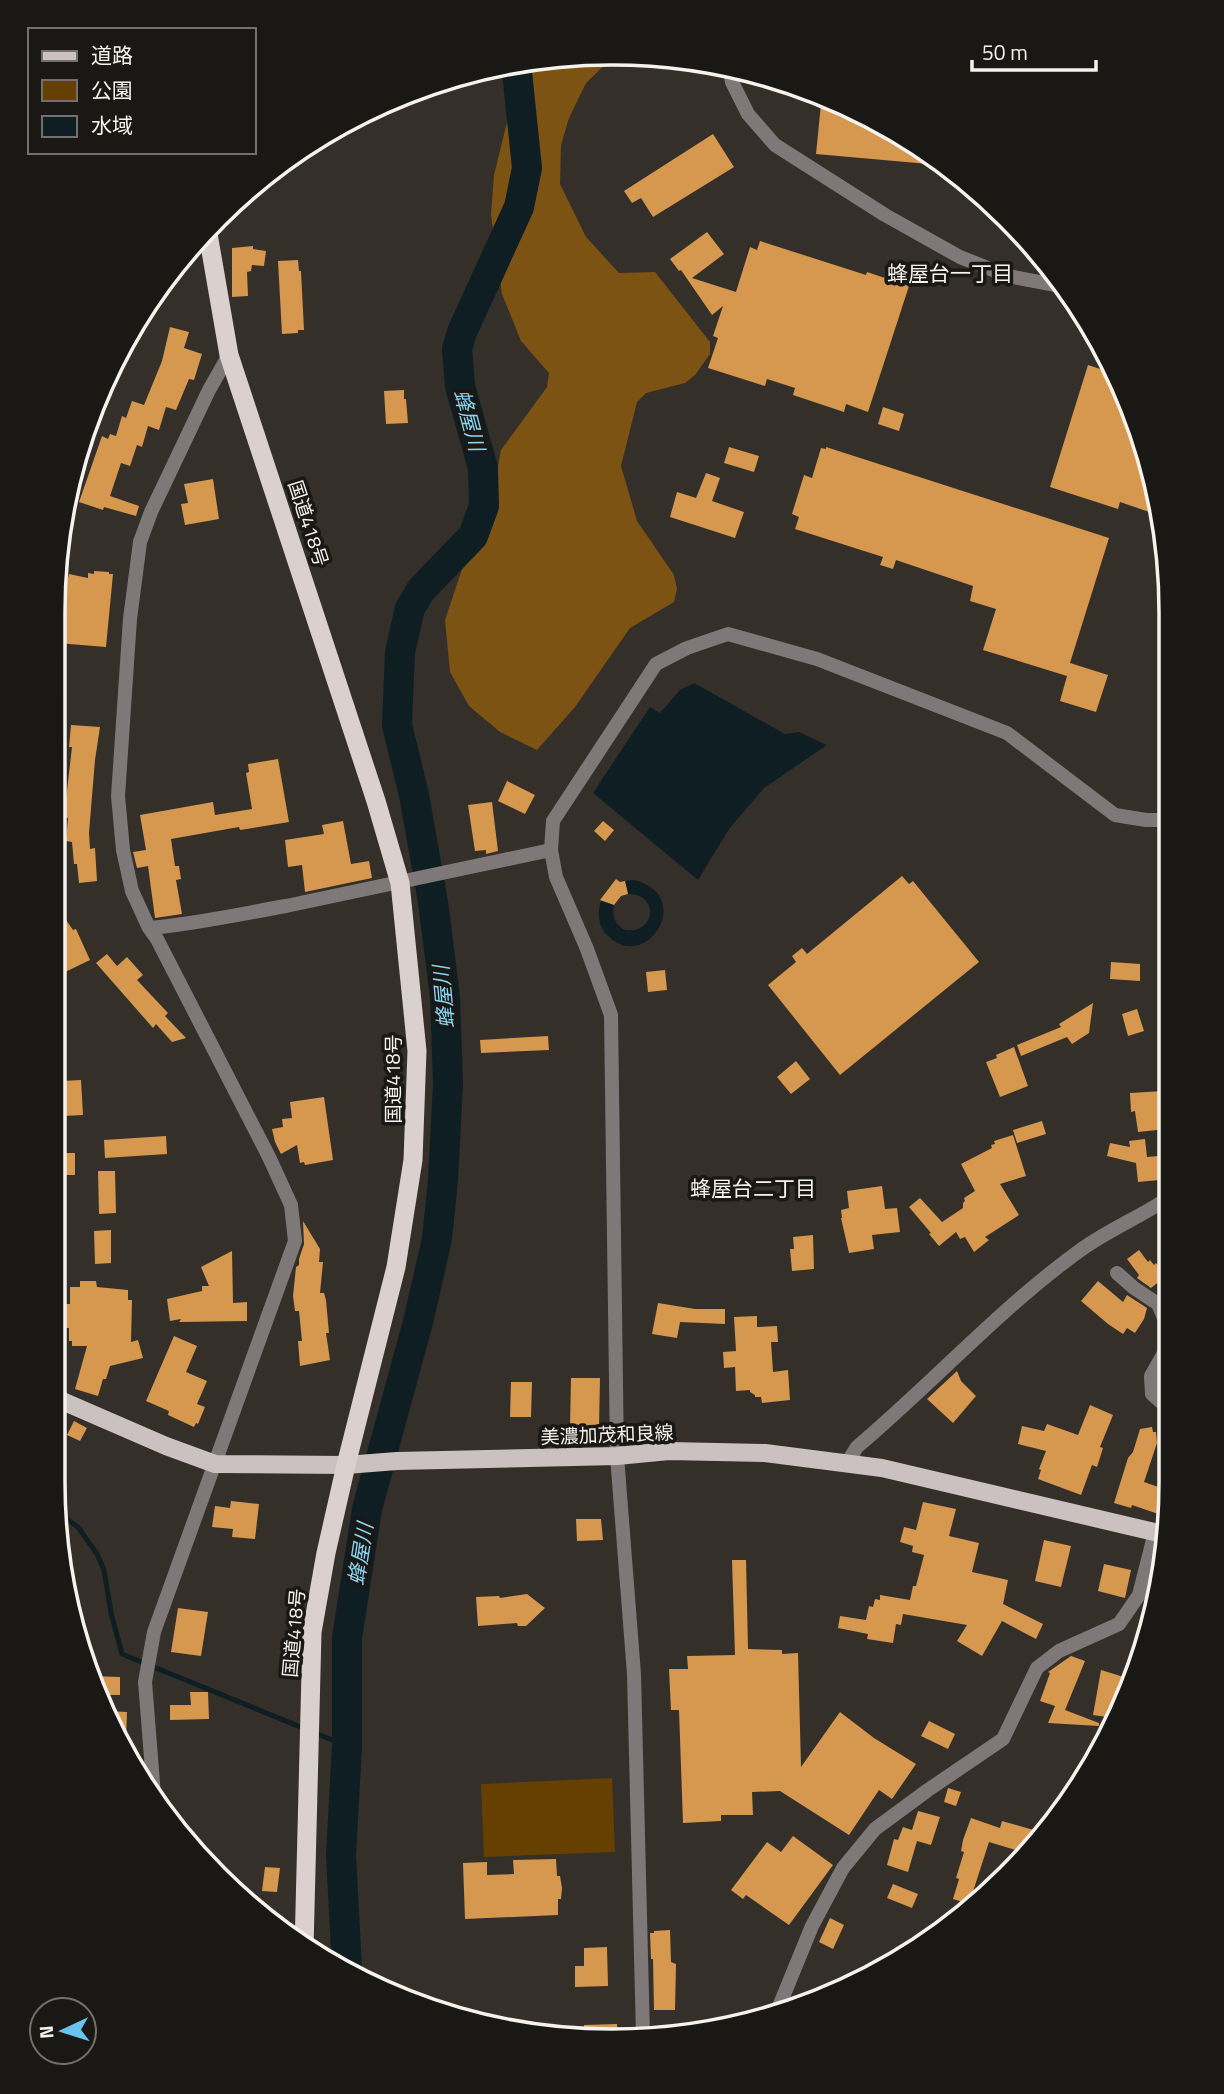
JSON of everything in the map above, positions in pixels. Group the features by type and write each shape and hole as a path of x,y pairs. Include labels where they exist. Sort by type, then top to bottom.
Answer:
{"highway":[{"name":"国道418号","path":"209,242 229,355 376,801 400,884 417,1051 413,1160 396,1267 346,1465 312,1632 304,1934"}],"main road":[{"name":"美濃加茂和良線","path":"65,1402 215,1464 346,1465 397,1461 617,1456 669,1451 765,1453 882,1468 1157,1532"}],"street":[{"path":"731,78 748,114 775,145 886,215 961,257 1007,276 1050,284"},
{"path":"152,1778 145,1682 154,1632 295,1241 291,1206 269,1157 132,891 123,850 118,796 130,619 140,542 209,390 229,355"},
{"path":"643,2028 634,1674 617,1456 611,1015 587,949 556,877 551,850 554,821 656,664 687,648 728,634 817,659 1007,733 1115,815 1159,820"},
{"path":"149,928 190,924 400,884 551,850"},
{"path":"847,1463 857,1447 1044,1279 1084,1248 1159,1204"},
{"path":"1117,1273 1159,1306"},
{"path":"1159,1362 1151,1376 1152,1394 1159,1400"},
{"path":"781,2002 812,1926 843,1868 875,1829 1003,1739 1037,1668 1059,1651 1119,1624 1139,1595 1155,1549"}],"green space":[{"path":"612,1778 615,1852 484,1857 481,1784"}],"shaded area":[{"path":"604,65 586,83 569,118 561,145 560,184 586,237 619,273 655,272 710,342 710,354 695,375 685,383 646,393 637,402 621,466 637,521 674,575 677,589 674,602 630,628 575,707 537,750 500,732 469,706 450,672 445,620 461,572 491,504 501,450 547,387 549,373 521,341 502,294 491,215 494,175 510,110 510,74 541,69"}],"water":[{"path":"694,683 785,734 799,732 827,745 764,788 729,829 698,880 593,793 650,707 660,713 680,690"},
{"path":"634,880 652,888 662,900 663,914 659,928 650,939 637,945 623,945 608,936 602,928 599,920 600,906 601,901 614,905 615,920 625,930 636,930 643,926 648,920 649,906 638,895 628,894 625,881"}],"building":[{"path":"821,106 886,138 925,164 816,154"},
{"path":"713,134 734,167 653,217 641,198 632,203 624,191"},
{"path":"707,232 724,254 692,278 736,292 750,247 757,250 760,241 909,286 868,412 846,404 844,412 793,395 795,388 767,379 765,386 708,368 718,338 713,336 723,306 712,315 681,270 679,271 670,259"},
{"path":"253,246 253,249 266,251 264,266 252,265 251,271 247,272 248,296 232,297 232,248"},
{"path":"298,260 304,330 282,334 278,261"},
{"path":"170,327 189,332 184,348 202,354 194,380 189,379 176,410 166,407 159,430 148,426 142,447 137,445 130,466 121,463 110,496 139,506 136,516 79,502 102,436 108,439 110,434 116,436 122,416 126,418 132,401 144,405 162,361"},
{"path":"1088,365 1103,370 1130,436 1150,512 1120,502 1118,509 1050,487"},
{"path":"404,390 408,423 386,424 384,391"},
{"path":"883,407 904,414 899,431 878,424"},
{"path":"729,447 759,456 754,472 724,463"},
{"path":"826,447 1109,538 1070,663 1108,675 1096,712 1060,701 1067,676 983,650 996,609 970,601 973,586 896,560 893,569 880,565 883,557 795,529 799,517 792,514 804,475 812,478 821,448"},
{"path":"706,473 720,478 712,501 744,512 735,538 670,517 677,492 696,498"},
{"path":"213,479 219,519 185,525 181,504 188,503 184,484"},
{"path":"94,571 113,574 106,647 65,644 66,588 69,574 88,578 88,573 94,574"},
{"path":"71,725 100,727 89,833 90,849 95,848 97,881 79,883 72,842 66,841 68,818 65,817 65,808 72,747 69,747"},
{"path":"278,759 289,822 240,830 239,827 171,839 175,866 179,866 181,879 176,880 182,914 155,918 148,866 137,868 133,852 146,850 140,815 213,802 215,815 252,809 246,773 249,772 248,764"},
{"path":"507,781 535,795 525,814 498,801"},
{"path":"492,802 498,851 486,854 486,850 475,851 468,805"},
{"path":"343,821 351,864 369,861 372,878 305,892 302,865 288,867 285,840 324,834 322,825"},
{"path":"603,821 614,830 605,841 594,831"},
{"path":"902,876 909,884 913,881 979,962 840,1075 768,985 796,962 792,956 802,948 807,954"},
{"path":"616,879 625,881 628,894 621,896 614,905 600,900"},
{"path":"65,918 73,930 76,929 90,960 65,972"},
{"path":"107,954 117,966 127,957 143,975 137,980 168,1013 165,1016 186,1038 172,1042 156,1024 153,1028 96,963"},
{"path":"1111,962 1140,964 1140,981 1110,979"},
{"path":"665,970 667,990 648,992 646,972"},
{"path":"1093,1003 1089,1033 1072,1044 1067,1037 1021,1056 1017,1045 1061,1027 1059,1024"},
{"path":"1137,1009 1144,1031 1128,1036 1122,1014"},
{"path":"548,1036 549,1050 481,1053 480,1040"},
{"path":"1014,1047 1028,1086 1000,1097 986,1062"},
{"path":"796,1061 810,1079 791,1094 777,1077"},
{"path":"81,1080 83,1115 65,1116 65,1081"},
{"path":"1159,1091 1159,1130 1138,1132 1135,1111 1131,1112 1130,1093"},
{"path":"324,1097 333,1160 305,1165 304,1162 300,1163 297,1145 281,1154 272,1129 283,1127 282,1119 292,1118 290,1102"},
{"path":"1042,1121 1046,1134 1017,1143 1013,1130"},
{"path":"1013,1135 1026,1176 1000,1184 1019,1215 985,1237 989,1240 974,1252 965,1237 960,1239 956,1232 939,1246 909,1207 920,1198 942,1222 963,1208 964,1198 975,1191 961,1164 992,1148 994,1141"},
{"path":"166,1136 167,1154 105,1158 104,1140"},
{"path":"1145,1139 1147,1157 1159,1156 1159,1180 1138,1182 1136,1163 1107,1156 1110,1143 1130,1147 1129,1141"},
{"path":"65,1153 75,1153 75,1175 65,1175"},
{"path":"98,1171 115,1171 116,1213 99,1214"},
{"path":"882,1186 885,1209 897,1208 900,1232 872,1235 874,1249 849,1253 841,1218 841,1210 849,1208 847,1191"},
{"path":"303,1221 320,1249 319,1262 323,1262 320,1293 324,1293 326,1300 329,1333 326,1333 330,1360 300,1366 298,1341 302,1341 299,1311 295,1311 293,1296 296,1267 299,1265 304,1244"},
{"path":"111,1230 111,1263 95,1264 94,1231"},
{"path":"813,1235 814,1269 792,1271 790,1249 794,1249 793,1237"},
{"path":"1139,1250 1148,1262 1150,1260 1159,1267 1159,1282 1151,1288 1137,1278 1139,1275 1127,1259"},
{"path":"232,1251 233,1303 247,1302 247,1321 170,1321 167,1299 202,1291 202,1286 209,1286 201,1267"},
{"path":"80,1281 96,1281 97,1287 128,1290 128,1300 132,1300 131,1342 138,1340 143,1358 110,1366 98,1396 75,1389 87,1346 72,1346 72,1341 69,1341 66,1304 70,1304 70,1287 80,1287"},
{"path":"1098,1281 1123,1302 1127,1295 1147,1308 1135,1333 1127,1328 1123,1334 1081,1301"},
{"path":"658,1303 695,1309 725,1309 725,1324 680,1322 677,1338 652,1334"},
{"path":"757,1316 757,1327 777,1326 778,1342 771,1342 773,1372 788,1370 790,1400 762,1403 761,1397 755,1397 750,1390 736,1391 735,1367 724,1368 723,1352 736,1351 734,1317"},
{"path":"174,1336 197,1346 186,1372 207,1381 197,1404 205,1407 194,1427 168,1415 169,1411 146,1401"},
{"path":"957,1371 961,1381 976,1396 953,1423 927,1399"},
{"path":"571,1378 600,1378 599,1427 570,1427"},
{"path":"511,1382 532,1382 531,1417 510,1417"},
{"path":"1090,1405 1113,1415 1100,1447 1103,1448 1097,1467 1092,1465 1081,1495 1038,1479 1046,1451 1018,1444 1022,1426 1044,1431 1047,1424 1078,1435"},
{"path":"74,1421 87,1428 80,1441 67,1435"},
{"path":"1152,1427 1153,1432 1156,1432 1157,1443 1144,1482 1159,1487 1158,1514 1132,1505 1131,1508 1114,1503 1140,1429"},
{"path":"231,1501 259,1504 255,1539 232,1537 233,1529 212,1527 215,1506 230,1508"},
{"path":"923,1502 956,1509 949,1536 979,1543 972,1572 1008,1580 1003,1604 1043,1624 1036,1639 1002,1621 982,1656 957,1641 967,1625 903,1614 901,1625 896,1624 893,1643 867,1639 868,1634 838,1628 840,1616 866,1620 869,1606 873,1607 875,1599 880,1600 880,1595 910,1600 924,1555 912,1552 913,1546 900,1542 904,1527 916,1530"},
{"path":"576,1519 601,1519 603,1540 577,1541"},
{"path":"1044,1540 1071,1546 1061,1587 1035,1581"},
{"path":"732,1560 746,1560 748,1649 782,1650 782,1654 798,1653 801,1767 840,1712 874,1738 916,1764 892,1799 879,1790 849,1835 780,1791 752,1792 753,1815 721,1815 721,1821 683,1823 679,1710 671,1710 669,1669 688,1669 687,1656 735,1655"},
{"path":"1104,1564 1131,1570 1125,1598 1098,1591"},
{"path":"527,1594 545,1608 526,1626 518,1626 517,1623 478,1626 476,1597 500,1598"},
{"path":"178,1608 208,1612 201,1656 171,1652"},
{"path":"1071,1656 1085,1661 1065,1710 1099,1723 1099,1726 1048,1723 1055,1706 1040,1701 1050,1673 1048,1672"},
{"path":"1101,1670 1123,1677 1106,1717 1093,1715"},
{"path":"101,1676 120,1677 120,1695 108,1695"},
{"path":"190,1692 208,1692 209,1719 170,1720 170,1705 191,1705"},
{"path":"115,1711 127,1712 126,1734"},
{"path":"929,1721 955,1734 948,1749 921,1736"},
{"path":"948,1788 961,1792 956,1806 944,1802"},
{"path":"918,1811 940,1817 931,1845 917,1841 908,1872 887,1865 894,1839 898,1840 903,1827 912,1830"},
{"path":"971,1818 1000,1828 1002,1821 1034,1830 1016,1850 989,1842 972,1894 962,1902 953,1899 964,1852 961,1851"},
{"path":"793,1836 833,1865 789,1925 746,1895 743,1899 731,1890 767,1842 781,1852"},
{"path":"556,1859 557,1876 560,1876 562,1888 561,1899 558,1899 558,1915 465,1919 463,1863 487,1862 487,1875 514,1874 513,1860"},
{"path":"265,1867 280,1868 277,1892 262,1891"},
{"path":"893,1884 918,1894 912,1908 887,1898"},
{"path":"830,1918 844,1925 833,1949 819,1942"},
{"path":"670,1930 671,1962 676,1964 675,2010 654,2010 650,1933"},
{"path":"607,1947 608,1986 575,1987 575,1966 584,1966 584,1948"},
{"path":"617,2024 617,2029 584,2028 584,2025"}],"waterway":[{"name":"蜂屋川","path":"347,1961 341,1855 347,1746 347,1638 367,1509 418,1322 437,1239 448,1083 445,997 433,902 414,795 397,725 400,652 410,608 421,590 473,536 484,506 483,468 460,386 457,349 462,332 519,207 527,168 517,73"},
{"path":"66,1518 78,1527 97,1554 104,1570 111,1613 122,1654 347,1746"}],"district":[{"name":"蜂屋台一丁目","path":"950,273"},
{"name":"蜂屋台二丁目","path":"753,1188"}]}
